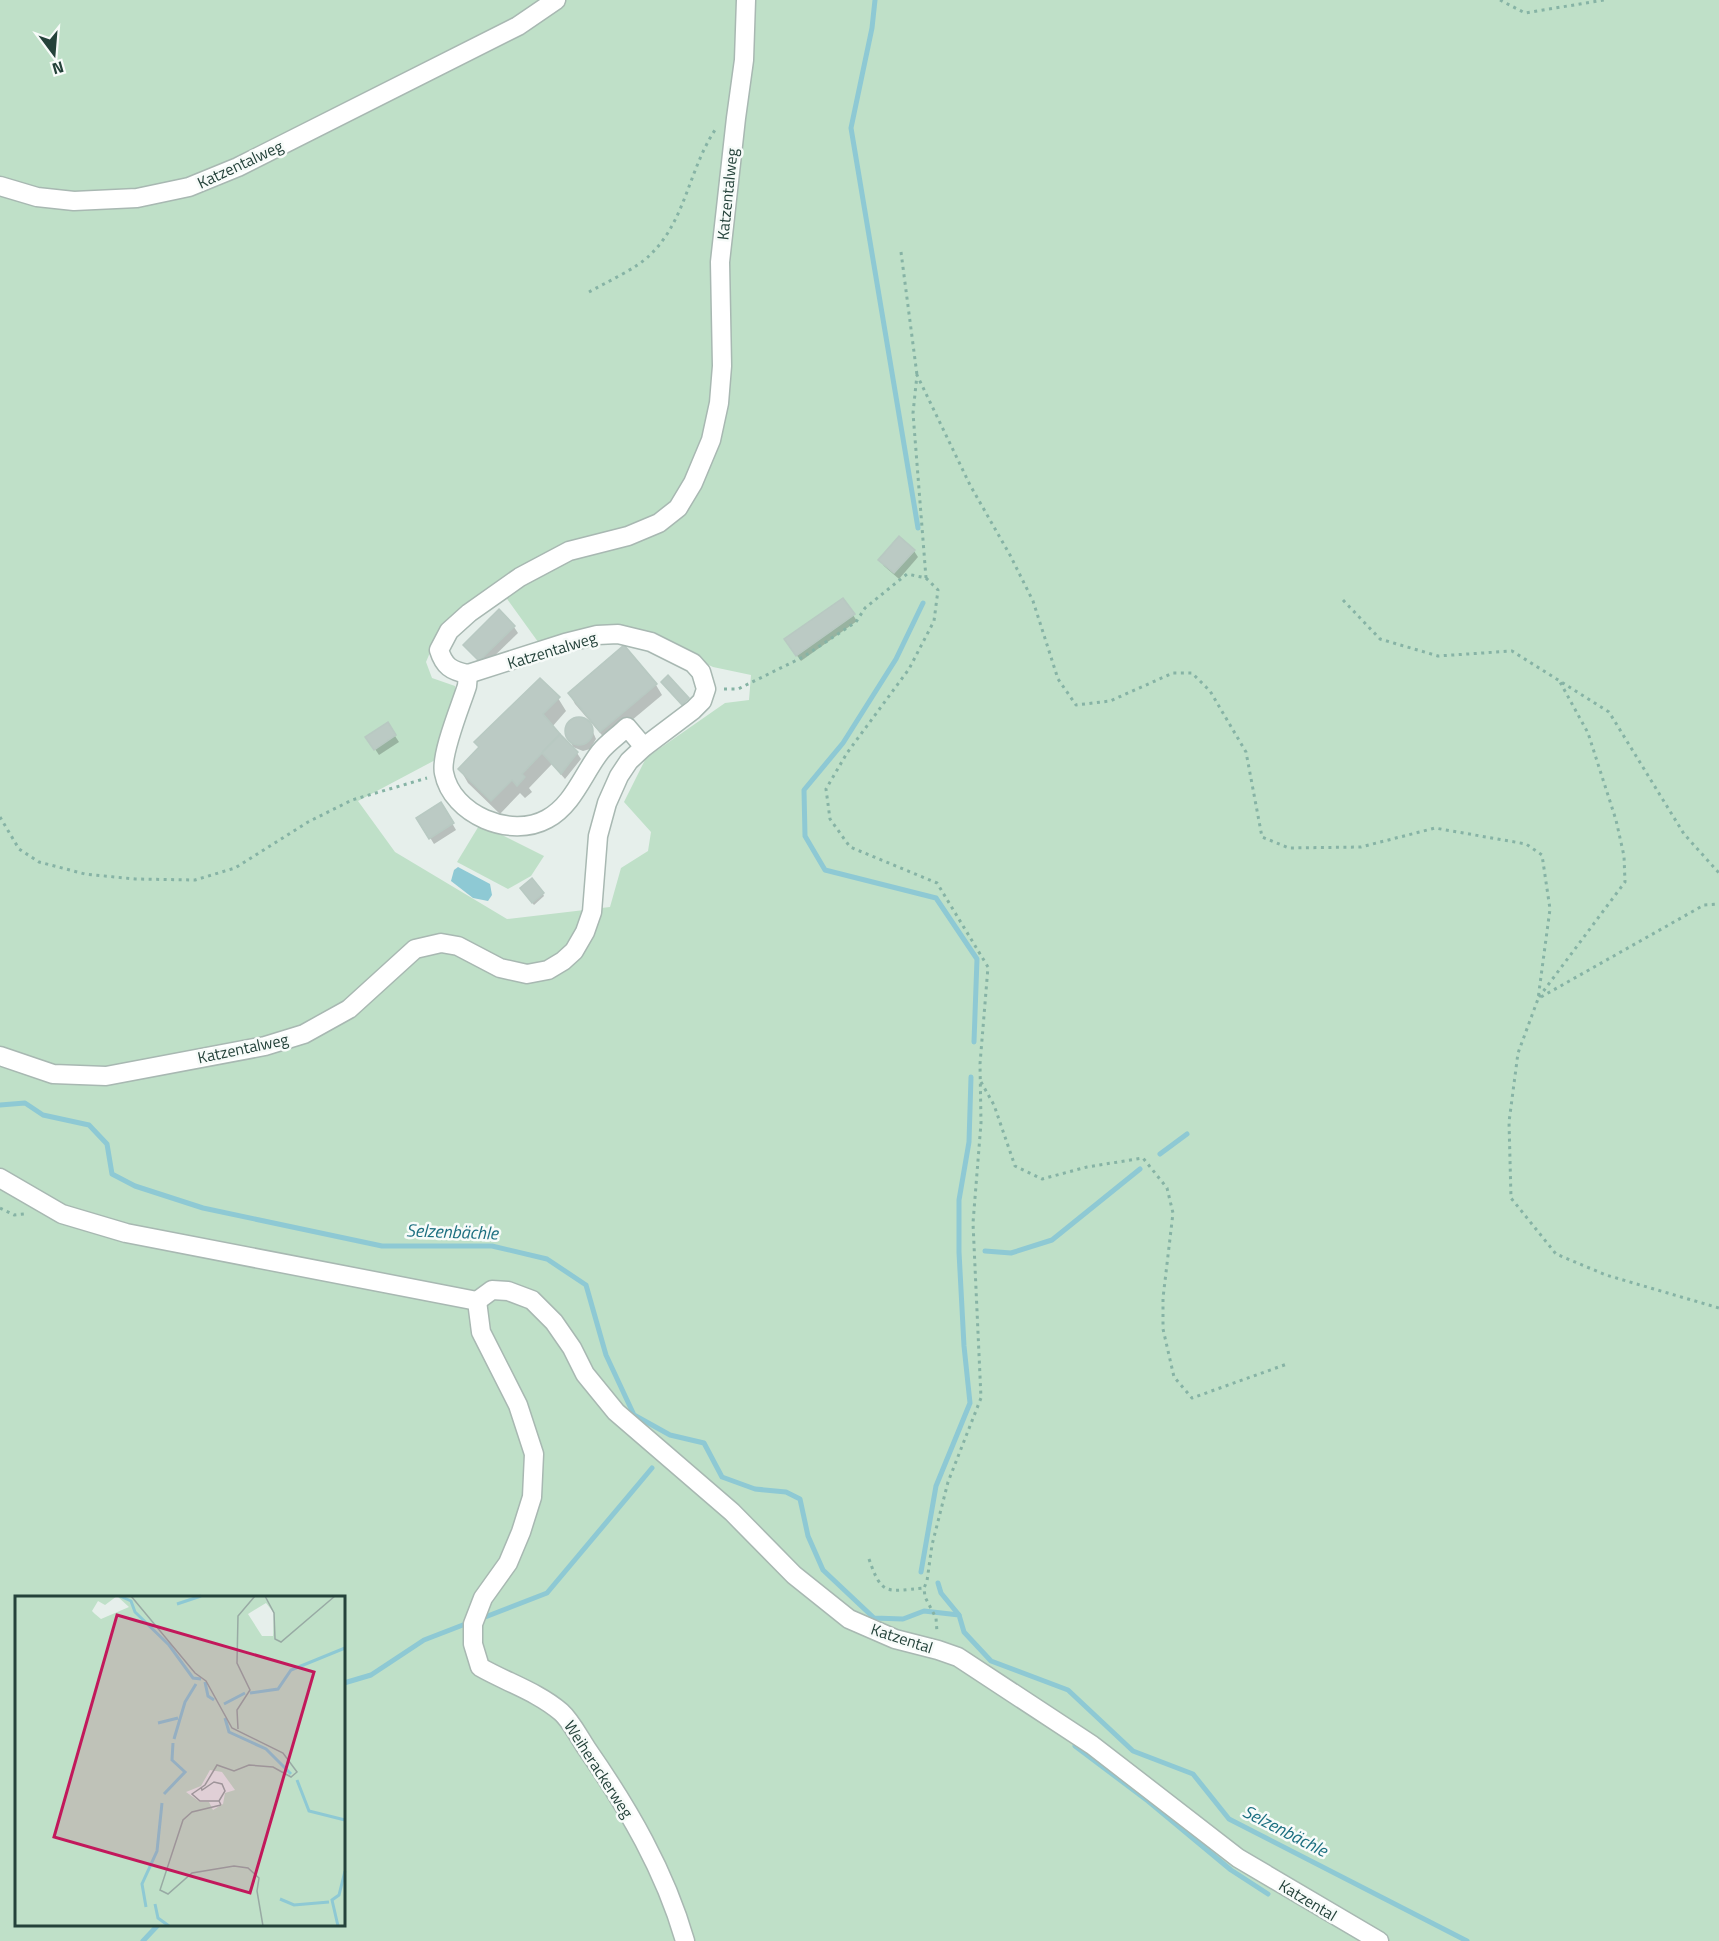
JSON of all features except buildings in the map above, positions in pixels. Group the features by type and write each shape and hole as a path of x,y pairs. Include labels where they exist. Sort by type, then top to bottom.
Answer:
{"street":[{"name":"Katzentalweg","path":"0,186 37,197 75,201 137,198 189,187 238,167 518,26 556,0"},
{"name":"Katzentalweg","path":"0,1056 52,1074 106,1076 265,1046 304,1034 349,1010 416,949 441,943 458,946 500,968 527,974 549,970 574,951 585,932 592,912 598,836 607,803 619,776 629,761 702,701 706,688 701,672 693,663 651,642 618,634 597,635 565,643 468,674 455,672 443,663 439,650 448,631 469,613 520,577 569,551 628,536 659,524 678,508 693,483 711,440 719,403 722,366 720,262 744,60 746,0"},
{"path":"468,674 467,686 446,751 443,772 453,792 470,812 495,823 522,826 547,819 579,787 601,751 627,727 645,747"},
{"path":"0,1178 62,1214 126,1233 477,1301"},
{"name":"Katzental","path":"477,1301 492,1290 508,1291 532,1300 554,1322 572,1348 585,1374 616,1412 732,1512 794,1575 849,1619 895,1639 938,1650 958,1658 1092,1745 1238,1858 1379,1941"},
{"name":"Weiherackerweg","path":"477,1301 481,1332 518,1405 534,1454 532,1497 521,1532 508,1563 483,1598 476,1616 472,1644 480,1667 535,1694 562,1712 640,1832 675,1909 685,1941"}],"path":[{"path":"1500,0 1525,13 1604,0"},
{"path":"589,292 648,257 675,223 707,142 722,120 736,118"},
{"path":"901,252 917,375 913,413 926,578"},
{"path":"917,375 970,485 1033,601 1058,679 1076,705 1110,701 1173,673 1192,673 1210,691 1246,752 1262,837 1289,848 1361,847 1435,828 1526,844 1542,855 1550,909 1538,999 1518,1053 1509,1122 1511,1198 1556,1254 1606,1275 1719,1308"},
{"path":"706,688 738,689 803,657 856,622 865,608 907,574 926,578 938,590 934,621 909,669 847,753 826,789 830,819 850,846 937,883 988,967 980,1080 981,1123 974,1223 981,1398 948,1482 932,1545 924,1588 925,1597 936,1618"},
{"path":"1343,600 1380,639 1438,656 1512,651 1609,712 1684,834 1719,873"},
{"path":"1538,999 1625,882 1624,856 1616,820 1588,733 1559,680"},
{"path":"0,817 19,849 39,862 85,874 135,879 195,880 236,868 308,822 352,800 443,772"},
{"path":"1538,999 1704,905 1719,904"},
{"path":"980,1080 994,1105 1015,1166 1042,1179 1087,1167 1143,1158 1167,1188 1173,1213 1163,1298 1163,1329 1174,1377 1192,1398 1287,1364"},
{"path":"869,1559 877,1581 891,1591 924,1588"}],"green space":[{"path":"0,0 741,0 740,57 731,92 749,87 751,0 1719,0 1719,1941 0,1941","holes":["497,585 541,646 598,626 617,627 652,639 713,667 751,675 749,700 725,703 646,758 624,802 651,832 648,851 621,868 610,907 507,919 395,852 358,801 439,758 456,704 455,686 432,678 426,662 439,631 457,612"]},
{"path":"480,824 544,856 531,876 508,889 457,862"}],"water":[{"path":"458,867 490,884 492,895 488,901 473,898 451,881 454,870"}],"waterway":[{"path":"875,0 872,28 851,128 918,528"},
{"path":"923,603 896,659 843,743 804,790 805,836 825,870 936,898 977,959 974,1042"},
{"path":"921,1572 936,1486 970,1403 964,1346 959,1200 969,1142 971,1077"},
{"name":"Selzenbächle","path":"0,1105 25,1103 43,1115 89,1125 107,1144 112,1174 135,1186 203,1208 382,1246 492,1246 547,1259 586,1285 606,1355 634,1415 670,1435 704,1443 722,1477 755,1489 786,1492 800,1499 808,1536 823,1570 874,1618 903,1619 924,1611 959,1615 964,1632 991,1661 1068,1690 1133,1751 1193,1774 1229,1819 1467,1941"},
{"path":"1160,1154 1187,1134"},
{"path":"985,1251 1011,1253 1052,1240 1140,1169"},
{"path":"480,1619 547,1593 652,1468"},
{"path":"938,1583 941,1593 959,1615"},
{"path":"345,1683 371,1675 424,1640 468,1623"},
{"path":"1075,1746 1148,1801 1231,1870 1268,1894"},
{"path":"143,1941 157,1926"}]}
